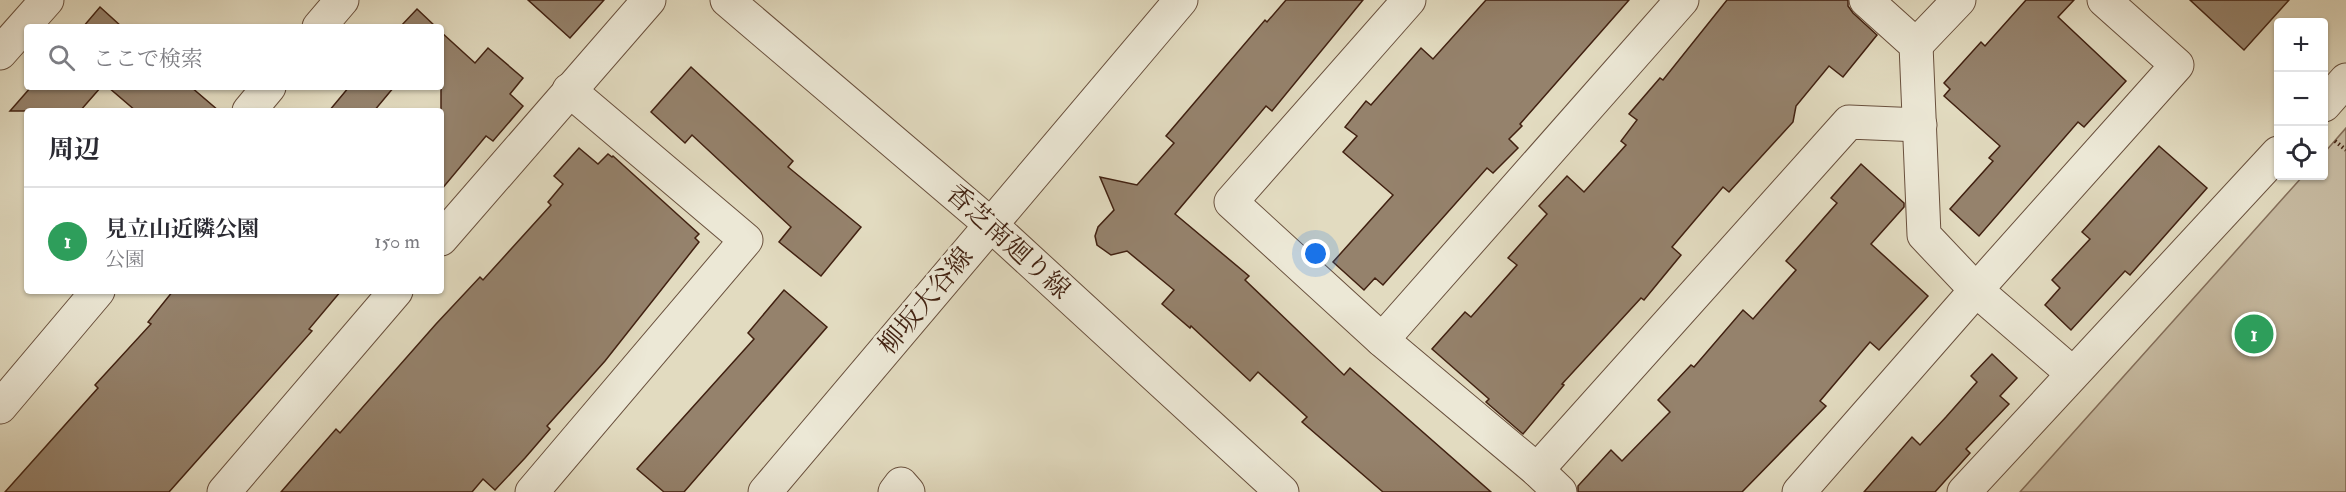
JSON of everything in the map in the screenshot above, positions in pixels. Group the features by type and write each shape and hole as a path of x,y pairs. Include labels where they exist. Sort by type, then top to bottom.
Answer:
{"street":[{"path":"26,24 47,0"},
{"path":"322,24 342,0"},
{"path":"444,236 649,0"},
{"name":"香芝南廻り線","path":"727,0 990,224 1282,492"},
{"name":"柳坂大谷線","path":"765,492 1181,0"},
{"path":"1408,0 1231,202 1382,340 1549,481 1849,122 1920,125"},
{"path":"1382,340 1682,0"},
{"path":"1866,0 1916,45 1924,235 1976,290 2072,373"},
{"path":"1916,45 1959,0"},
{"path":"1799,492 2177,65 2104,0"},
{"path":"0,53 24,26"},
{"path":"2328,100 2346,80"},
{"path":"252,108 266,90"},
{"path":"532,492 746,240 569,90"},
{"path":"1964,492 2274,157"},
{"path":"0,407 95,294"},
{"path":"224,492 393,294"},
{"path":"895,492 902,484 908,492"}],"shaded area":[{"path":"2346,128 2346,492 2020,492 2299,180 2328,180 2328,148"}],"building":[{"path":"528,0 604,0 570,38"},
{"path":"1286,0 1363,0 1272,111 1266,106 1175,214 1249,276 1245,280 1344,375 1350,368 1491,492 1383,492 1302,422 1307,417 1258,372 1250,381 1191,326 1190,328 1162,304 1174,290 1127,251 1111,255 1097,245 1095,236 1098,227 1114,210 1100,177 1137,185 1174,143 1166,136 1265,20 1267,22"},
{"path":"1486,0 1629,0 1520,124 1522,126 1509,139 1518,148 1493,173 1487,168 1383,285 1375,278 1364,290 1333,262 1393,195 1343,152 1357,136 1345,127 1366,101 1371,105 1421,48 1433,59"},
{"path":"1727,0 1848,0 1848,6 1853,13 1877,35 1843,77 1829,66 1796,106 1793,122 1729,192 1723,187 1672,247 1681,255 1644,300 1641,298 1562,384 1564,385 1523,434 1486,402 1489,399 1432,349 1465,312 1471,317 1517,265 1508,258 1547,214 1539,206 1567,176 1584,192 1626,145 1621,141 1637,120 1629,114 1660,78 1663,80"},
{"path":"2026,0 2074,0 2058,17 2126,81 2084,127 2078,122 1979,236 1950,209 1993,161 1989,158 2000,146 1944,96 1950,89 1944,83 1981,42 1985,46"},
{"path":"2190,0 2289,0 2244,50"},
{"path":"100,7 119,24 86,24"},
{"path":"417,9 433,24 403,24"},
{"path":"444,35 475,63 488,48 523,78 510,94 523,106 493,141 486,136 444,186 444,108 441,108 441,90 444,90"},
{"path":"691,67 793,161 788,167 861,227 821,276 779,242 791,227 692,135 685,143 651,112"},
{"path":"28,90 98,90 83,108 24,108 24,111 10,111"},
{"path":"112,90 194,90 216,108 132,108"},
{"path":"346,90 392,90 376,108 332,108"},
{"path":"2159,146 2207,188 2130,275 2125,271 2071,330 2045,305 2060,288 2052,280 2090,239 2082,232"},
{"path":"579,148 598,164 608,154 613,156 699,234 695,238 699,242 605,361 547,426 550,429 525,458 495,490 483,479 472,492 281,492 336,429 340,433 436,324 480,277 483,280 551,205 548,202 563,184 554,176"},
{"path":"1861,164 1904,203 1904,207 1871,244 1928,296 1879,350 1870,342 1820,401 1826,406 1742,492 1578,492 1578,486 1611,450 1622,461 1670,412 1658,400 1691,365 1694,367 1743,310 1753,319 1796,270 1786,261 1837,203 1831,198"},
{"path":"784,290 827,327 684,492 664,492 637,469 754,339 748,333"},
{"path":"171,294 338,294 309,329 312,331 169,492 5,492 98,388 95,385 151,324 148,322"},
{"path":"1992,354 2017,378 2000,396 2009,404 1966,449 1970,453 1935,492 1864,492 1912,437 1920,445 1946,417 1977,382 1971,376"}],"place":[{"name":"見立山近隣公園","path":"2254,334"}]}
